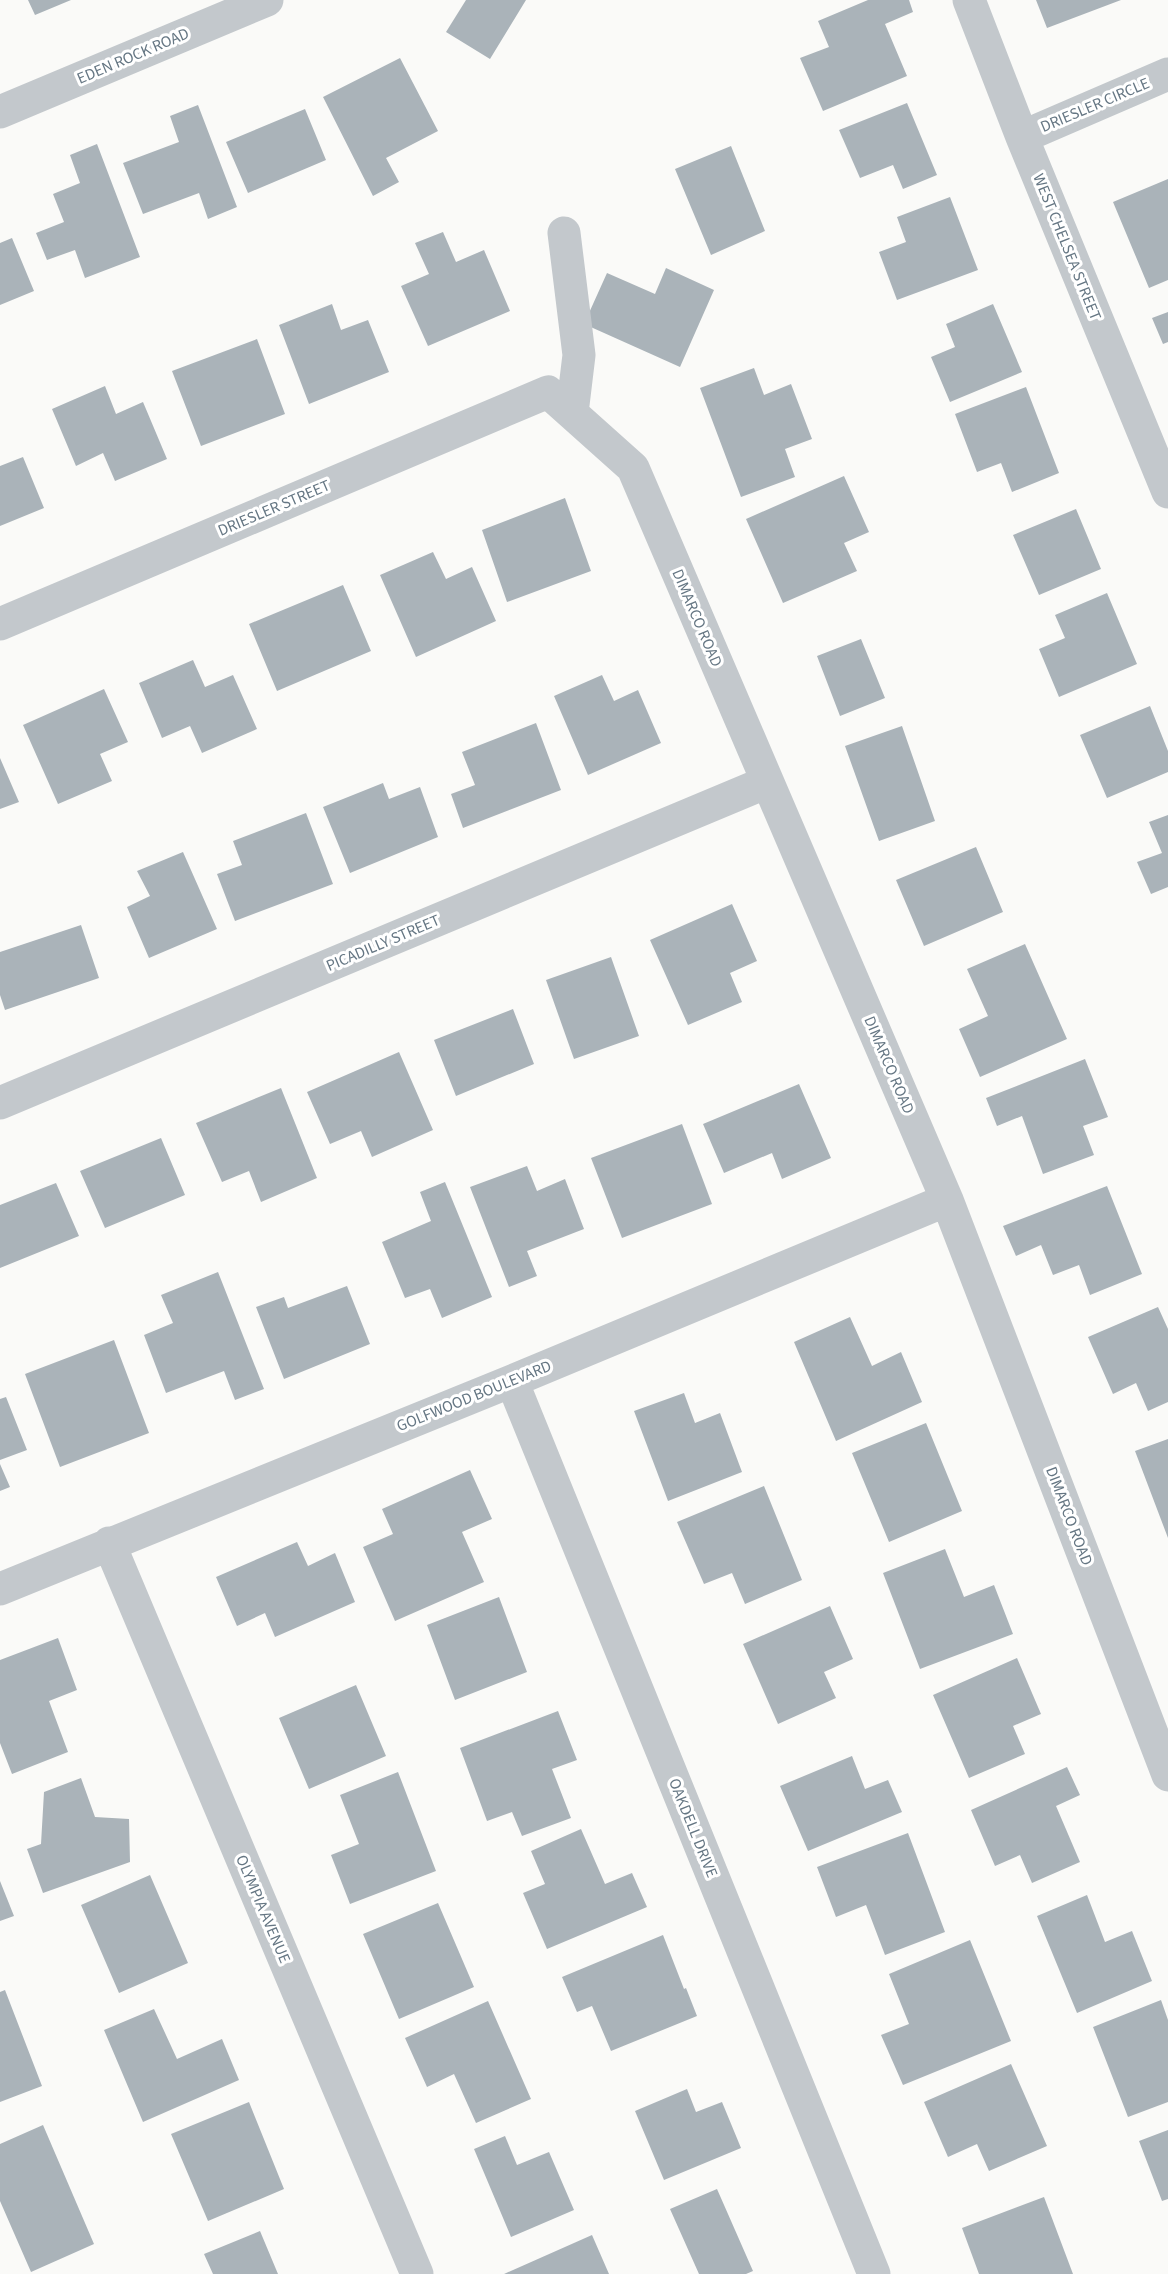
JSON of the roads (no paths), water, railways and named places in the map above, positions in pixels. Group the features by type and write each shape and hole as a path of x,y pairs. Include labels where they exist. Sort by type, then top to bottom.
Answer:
{"street":[{"name":"EDEN ROCK ROAD","path":"0,112 267,0"},
{"name":"WEST CHELSEA STREET","path":"969,0 1022,137 1168,492"},
{"name":"DRIESLER CIRCLE","path":"1022,137 1168,74"},
{"path":"560,403 579,355 564,233"},
{"name":"DRIESLER STREET","path":"0,624 560,403"},
{"name":"DIMARCO ROAD","path":"560,403 633,468 947,1200 1168,1775"},
{"name":"PICADILLY STREET","path":"0,1103 767,782"},
{"name":"GOLFWOOD BOULEVARD","path":"0,1589 512,1382 947,1200"},
{"name":"OAKDELL DRIVE","path":"512,1382 874,2274"},
{"name":"OLYMPIA AVENUE","path":"109,1543 417,2274"}]}
